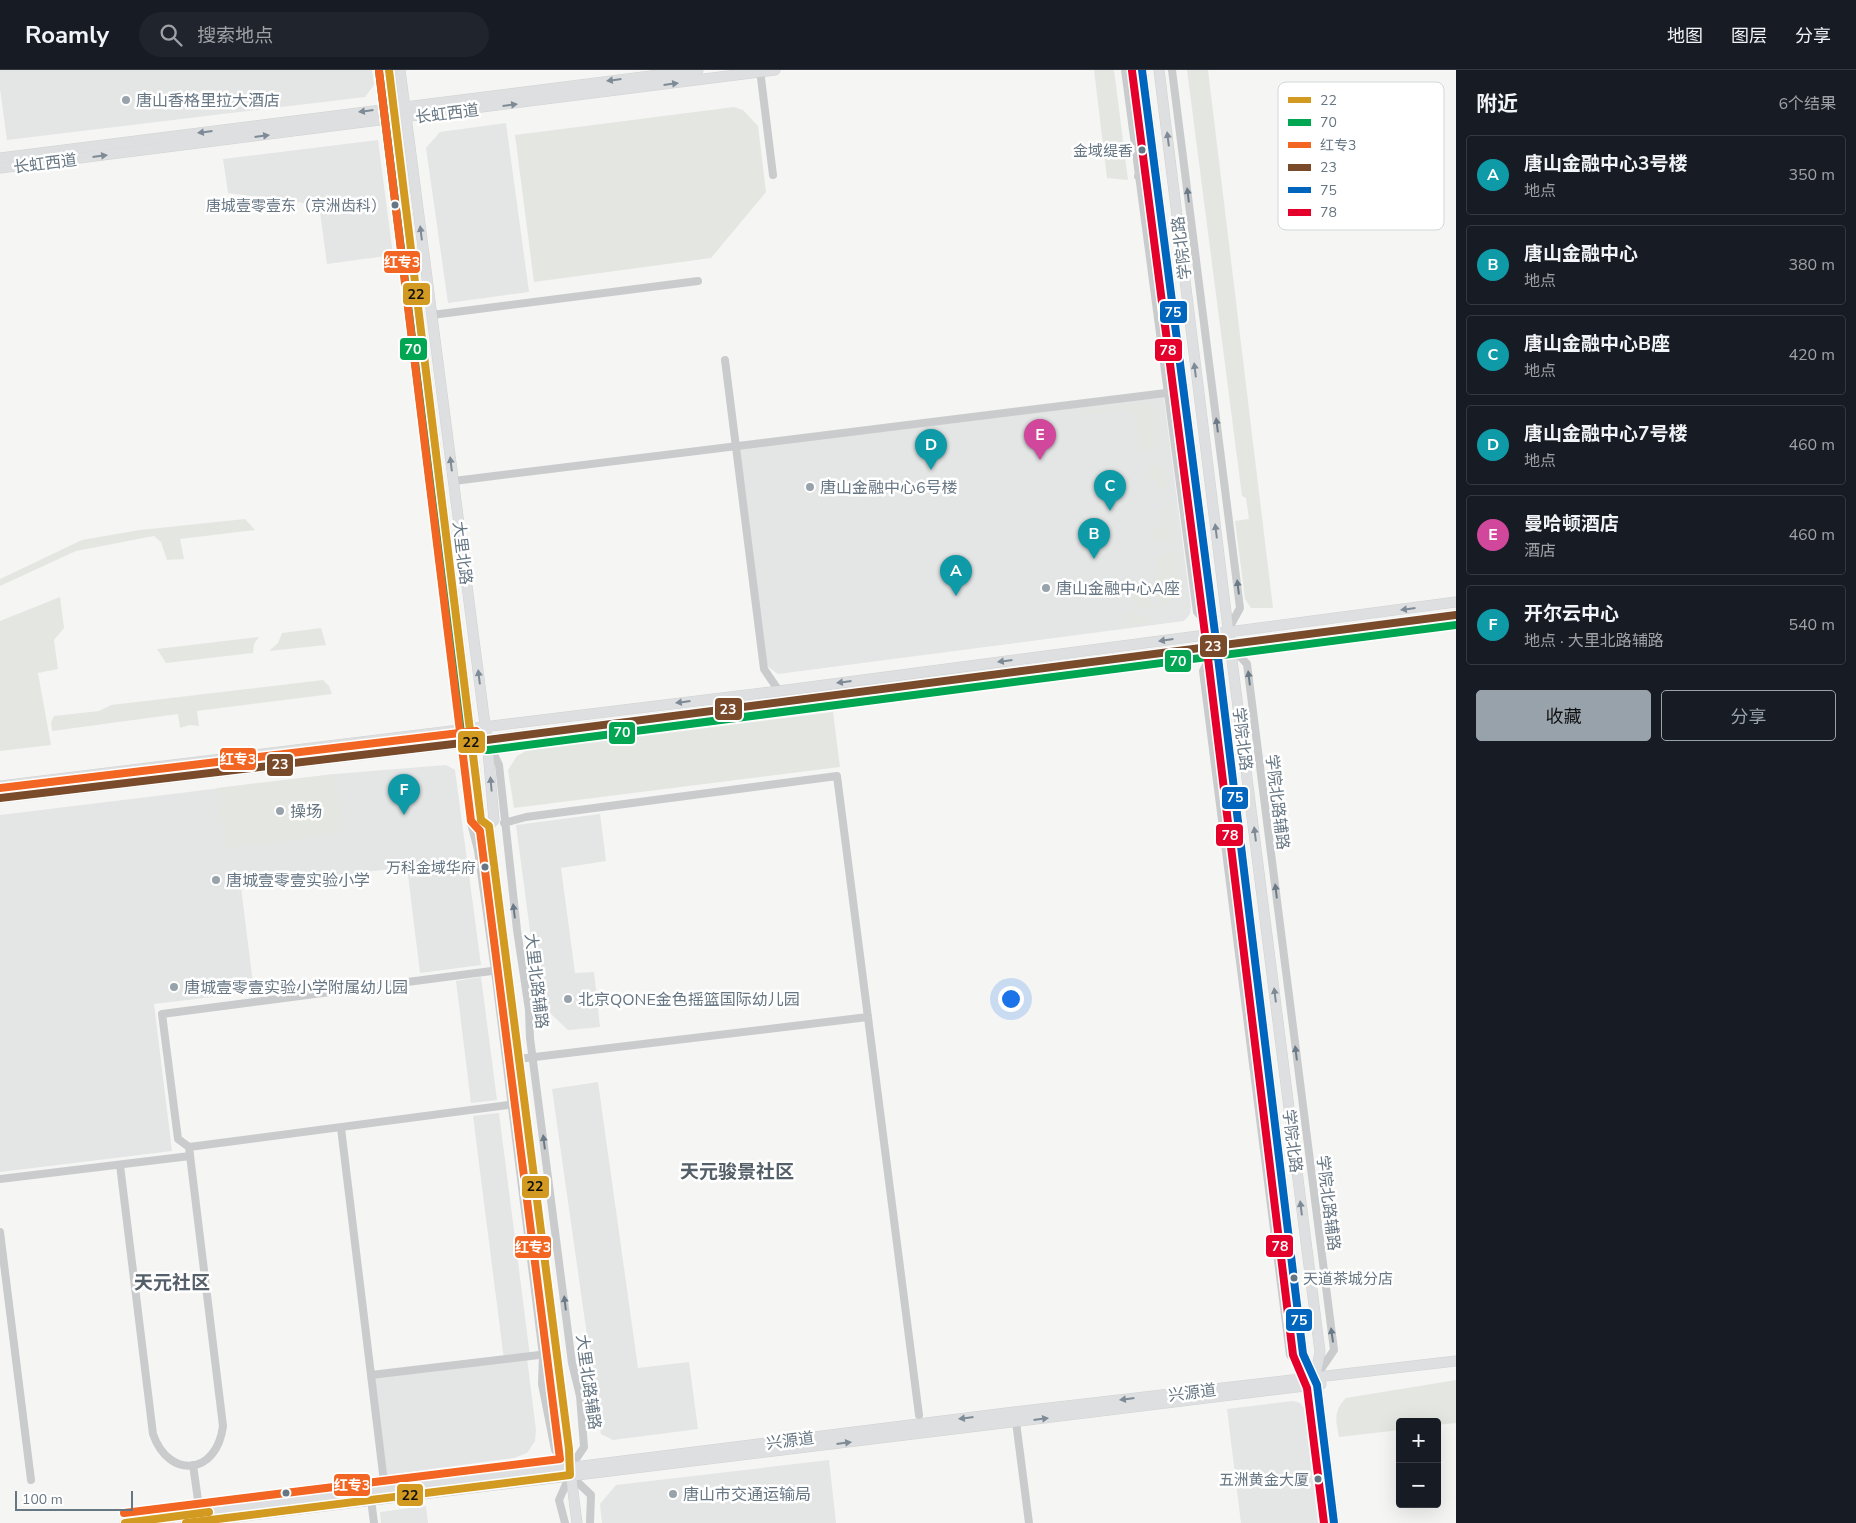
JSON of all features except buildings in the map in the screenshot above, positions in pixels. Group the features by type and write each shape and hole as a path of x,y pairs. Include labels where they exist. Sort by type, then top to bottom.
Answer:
{"main road":[{"name":"大里北路","path":"389,70 481,820 488,826 578,1523"},
{"name":"大里北路","path":"400,70 486,726 494,820 488,826"},
{"name":"长虹西道","path":"0,158 698,70"},
{"name":"长虹西道","path":"0,168 775,70"},
{"name":"学院北路","path":"1142,70 1182,391 1215,633 1303,1354 1316,1381"},
{"name":"学院北路","path":"1159,70 1227,632 1244,746 1320,1352 1316,1381 1334,1523"},
{"path":"1175,333 1190,330"},
{"path":"0,786 779,690 1456,602"},
{"path":"0,798 472,740 487,740 1456,615"},
{"path":"1270,1078 1285,1077"},
{"name":"兴源道","path":"125,1523 204,1519 371,1499 570,1472 1316,1381 1456,1361"},
{"name":"兴源道","path":"1316,1381 1456,1368"},
{"name":"兴源道","path":"186,1523 385,1490 570,1472"}],"street":[{"path":"1125,70 1197,612 1215,633"},
{"path":"1172,70 1240,608 1227,632"},
{"path":"760,71 773,175"},
{"path":"1138,176 1155,180"},
{"path":"432,315 698,281"},
{"path":"1190,330 1205,329"},
{"path":"1159,335 1175,333"},
{"path":"725,360 764,669 779,690"},
{"path":"454,482 1182,391"},
{"name":"学院北路辅路","path":"1229,644 1247,664 1334,1350 1316,1381"},
{"path":"1216,646 1203,671 1290,1355 1316,1381"},
{"path":"472,740 463,768 495,970 510,1104 543,1355 542,1384 555,1450 570,1472 591,1495 590,1523"},
{"name":"大里北路辅路","path":"487,740 499,765 517,930 529,1010 533,1057 572,1363 580,1396 584,1447 570,1472 558,1500 565,1523"},
{"path":"1244,746 1257,744"},
{"path":"504,823 526,816 837,776 919,1416"},
{"path":"507,969 162,1014 178,1139 189,1147 510,1104 524,1104"},
{"path":"518,1059 868,1017"},
{"path":"1285,1077 1299,1075"},
{"path":"1255,1080 1270,1078"},
{"path":"341,1128 385,1490"},
{"path":"120,1165 153,1434 156,1443 168,1458 184,1465 194,1465 212,1456 218,1447 223,1426 189,1147"},
{"path":"0,1179 190,1156"},
{"path":"0,1232 30,1480"},
{"path":"1305,1234 1319,1233"},
{"path":"1274,1236 1289,1236"},
{"path":"371,1375 556,1353"},
{"path":"1015,1417 1029,1523"},
{"path":"194,1465 204,1519"},
{"path":"371,1499 374,1523"}],"shaded area":[{"name":"唐山香格里拉大酒店","path":"0,70 372,70 374,85 365,97 7,140 0,89"},
{"path":"1094,70 1114,70 1128,180 1107,178"},
{"path":"1187,70 1208,70 1273,608 1251,608 1245,599 1235,521 1249,519 1246,498 1242,496"},
{"path":"734,107 743,110 758,126 766,192 711,258 534,282 515,135"},
{"path":"506,123 529,292 448,303 426,148 440,132"},
{"path":"378,140 393,255 327,264 319,205 228,193 223,159"},
{"path":"1163,391 1191,607 1190,614 1184,621 778,674 767,666 740,449"},
{"path":"1147,403 1155,408 1160,449 1134,452 1134,447 1140,446 1136,413 1131,414 1130,409 1081,415 1081,411"},
{"path":"1156,466 1164,468 1167,489 1159,490 1157,478 1146,480 1147,470"},
{"path":"1170,508 1175,543 1170,544 1169,540 1155,542 1153,528 1163,527 1161,510"},
{"path":"245,519 255,530 180,539 184,559 167,560 161,542 154,536 76,551 0,586 0,579 82,540 140,530"},
{"path":"1176,551 1181,589 1165,608 1150,585 1158,574 1156,558 1171,556 1171,552"},
{"path":"1130,587 1145,592 1154,606 1152,610 1136,605 1127,590"},
{"path":"60,597 64,628 54,640 58,669 38,673 51,745 0,751 0,621"},
{"path":"1131,612 1155,620 1154,622 1119,627"},
{"path":"321,628 326,645 269,651 278,643 282,633"},
{"path":"259,637 254,644 253,653 166,663 157,649"},
{"path":"323,680 329,686 332,694 197,711 199,726 190,725 180,728 178,714 52,731 51,722 54,716 99,711 111,705"},
{"path":"833,712 840,767 514,808 508,770 517,756 526,751"},
{"path":"446,765 455,770 481,965 420,973 407,867 241,887 254,992 154,1004 172,1151 0,1172 0,815 335,774"},
{"name":"操场","path":"335,774 343,833 225,849 217,788"},
{"path":"600,814 606,861 561,868 575,973 594,972 600,1027 568,1030 550,1013 541,1014 516,825"},
{"path":"481,977 497,1100 471,1103 456,981"},
{"path":"598,1082 638,1368 689,1362 698,1429 613,1440 601,1434 552,1089"},
{"path":"499,1113 530,1356 527,1358 536,1430 535,1441 527,1453 514,1458 387,1475 375,1378 504,1360 473,1116"},
{"path":"1456,1380 1456,1423 1441,1425 1441,1418 1396,1418 1396,1430 1339,1437 1336,1416 1339,1407 1346,1398"},
{"path":"1293,1401 1300,1403 1304,1408 1318,1523 1241,1523 1227,1409"},
{"path":"829,1460 836,1523 602,1523 600,1504 616,1485"},
{"path":"426,1506 428,1523 381,1523 380,1512"}],"transit line":[{"name":"22","path":"186,1523 570,1475 569,1449 489,826 481,820 389,70"},
{"name":"75","path":"1142,70 1215,633 1303,1354 1317,1385 1334,1523"},
{"name":"70","path":"379,71 462,741 467,749 488,750 1456,625"},
{"name":"红专3","path":"124,1513 560,1459 480,831 471,821 379,71"},
{"name":"78","path":"1132,71 1205,634 1293,1355 1307,1388 1324,1523"},
{"name":"23","path":"0,798 487,740 1456,615"},
{"name":"红专3","path":"0,788 476,731"},
{"name":"22","path":"125,1523 209,1512"}],"place":[{"name":"唐山香格里拉大酒店","path":"126,100"},
{"name":"金域缇香","path":"1142,150"},
{"name":"唐城壹零壹东（京洲齿科）","path":"395,205"},
{"name":"曼哈顿酒店","path":"1040,460"},
{"name":"唐山金融中心7号楼","path":"931,470"},
{"name":"唐山金融中心6号楼","path":"810,487"},
{"name":"唐山金融中心B座","path":"1110,511"},
{"name":"唐山金融中心","path":"1094,559"},
{"name":"唐山金融中心A座","path":"1046,588"},
{"name":"唐山金融中心3号楼","path":"956,596"},
{"name":"操场","path":"280,811"},
{"name":"开尔云中心","path":"404,815"},
{"name":"万科金域华府","path":"485,867"},
{"name":"唐城壹零壹实验小学","path":"216,880"},
{"name":"唐城壹零壹实验小学附属幼儿园","path":"174,987"},
{"name":"北京QONE金色摇篮国际幼儿园","path":"568,999"},
{"name":"天道茶城分店","path":"1294,1278"},
{"name":"五洲黄金大厦","path":"1318,1479"},
{"name":"唐山市交通运输局","path":"673,1494"}],"district":[{"name":"天元骏景社区","path":"737,1171"},
{"name":"天元社区","path":"172,1282"}]}
